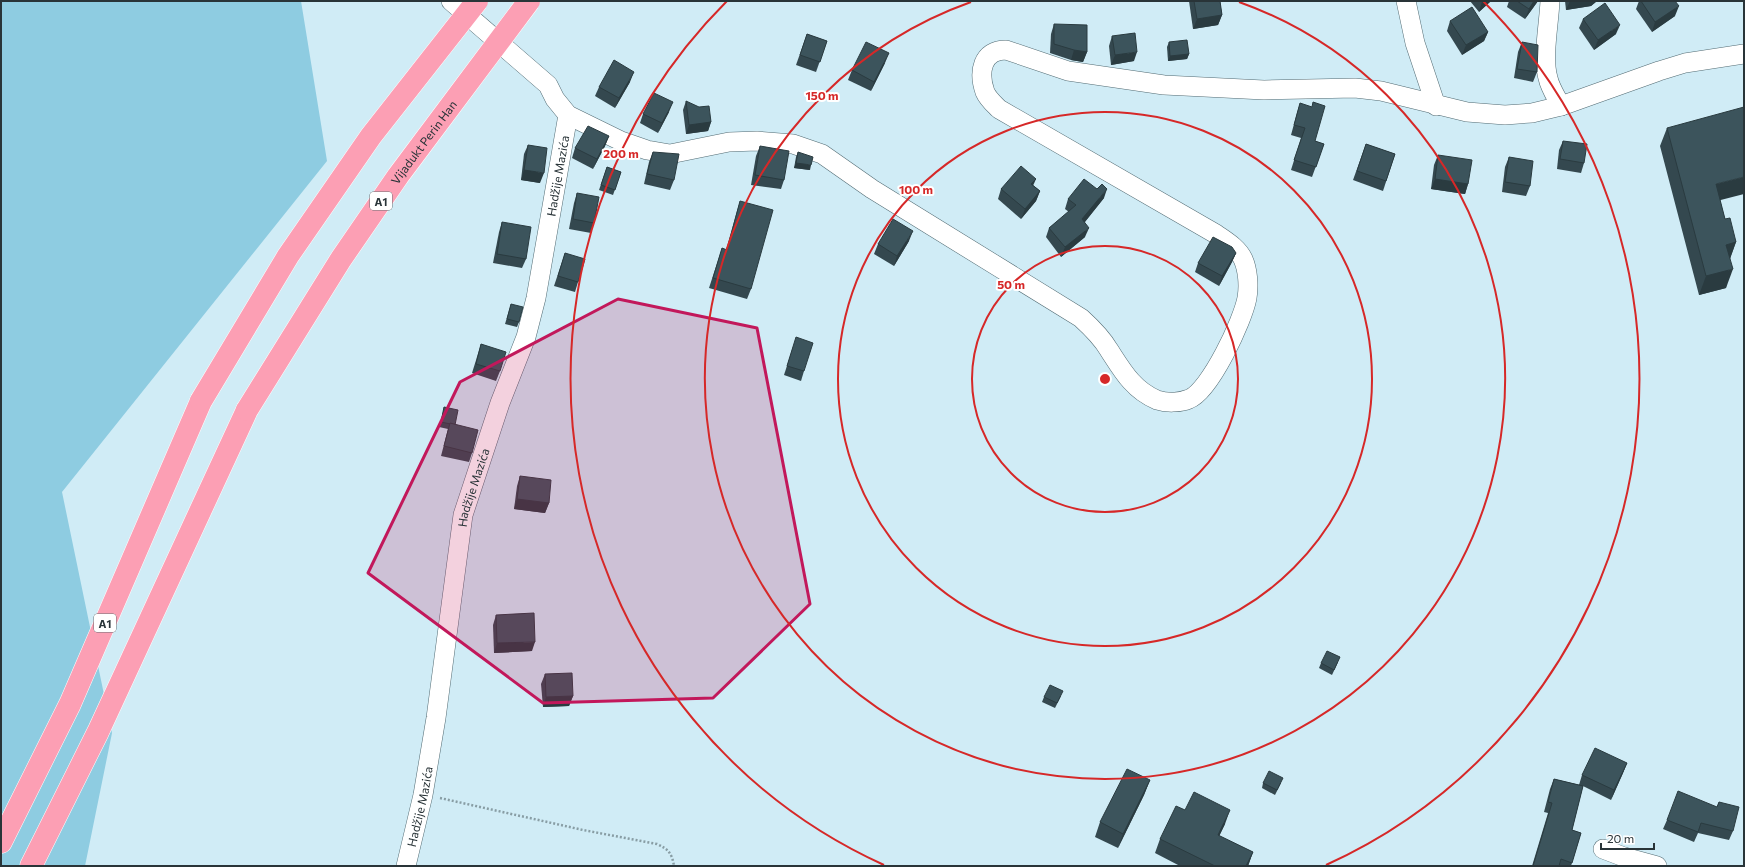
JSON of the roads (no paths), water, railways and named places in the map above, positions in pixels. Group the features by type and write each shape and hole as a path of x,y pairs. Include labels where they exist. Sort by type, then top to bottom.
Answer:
{"highway":[{"name":"A1","path":"1,842 70,704 201,401 301,237 371,136 477,1"},
{"name":"Vijadukt Perin Han","path":"31,866 98,732 247,410 350,246 412,158 529,1"}],"street":[{"path":"451,1 548,85 555,99 568,115 621,141 647,150 670,154 729,142 757,141 793,144 822,154 872,189 1081,318 1096,331 1127,378 1140,390 1158,400 1176,403 1190,399 1201,391 1215,371 1236,328 1247,299 1248,286 1243,258 1233,247 1216,234 999,110 985,91 982,77 984,64 988,54 998,50 1006,50 1068,71 1164,85 1264,90 1355,88 1380,92 1467,112 1505,115 1532,113 1561,106 1685,63 1744,54"},
{"path":"1406,1 1415,43 1436,106"},
{"path":"1550,1 1548,40 1545,59 1548,79 1561,106"},
{"name":"Hadžije Mazića","path":"406,866 423,795 448,642 463,515 500,403 526,337 538,284 568,115"},
{"path":"1603,849 1624,858 1657,866"}]}
